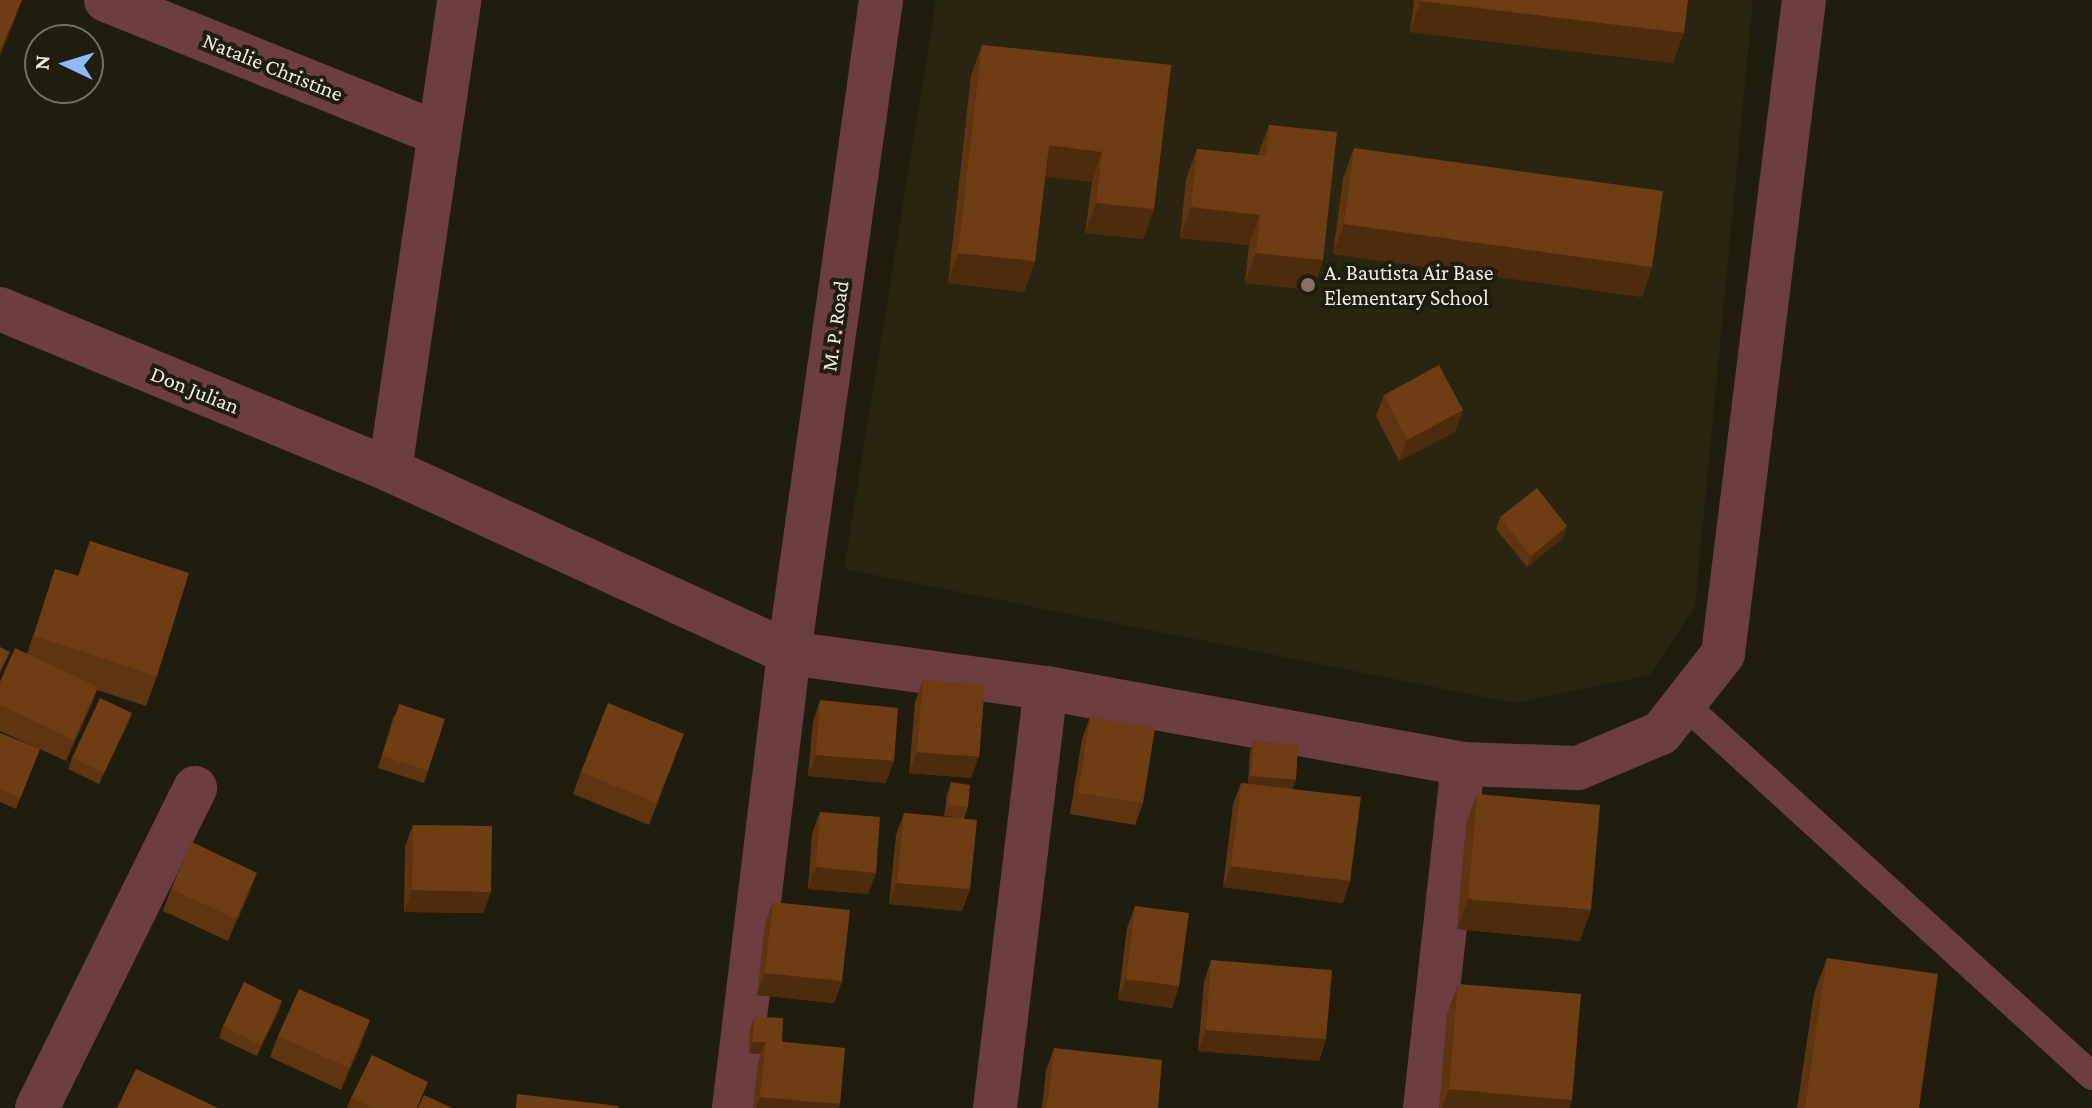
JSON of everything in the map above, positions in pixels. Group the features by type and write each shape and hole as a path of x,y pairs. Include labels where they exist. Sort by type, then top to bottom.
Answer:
{"street":[{"name":"Natalie Christine","path":"106,0 439,134"},
{"path":"390,470 459,0"},
{"name":"M. P. Road","path":"734,1108 789,653 881,0"},
{"name":"Don Julian","path":"0,309 390,470 789,653 1046,688 1463,764 1578,768 1661,733 1723,654 1804,0"},
{"path":"995,1108 1046,688"},
{"path":"1425,1108 1463,764"},
{"path":"37,1108 195,788"}],"lane":[{"path":"1684,704 2092,1076"}],"shaded area":[{"name":"A. Bautista Air Base Elementary School","path":"936,0 1753,0 1695,606 1650,675 1514,703 844,569"}],"building":[{"path":"0,0 22,0 0,52"},
{"path":"1422,0 1688,0 1684,33"},
{"path":"982,45 1171,65 1154,209 1096,203 1102,152 1049,145 1035,261 958,253"},
{"path":"1269,125 1337,132 1323,260 1256,253 1260,215 1191,207 1197,149 1266,156"},
{"path":"1354,148 1663,191 1652,267 1344,224"},
{"path":"1439,365 1463,410 1407,440 1384,395"},
{"path":"1537,488 1567,526 1531,556 1500,517"},
{"path":"90,541 189,573 157,676 34,636 55,569 79,576"},
{"path":"0,647 10,652 0,672"},
{"path":"15,648 98,687 74,740 0,705 0,682"},
{"path":"923,680 985,685 979,757 917,752"},
{"path":"100,698 132,713 104,773 72,758"},
{"path":"820,700 898,708 894,761 816,755"},
{"path":"608,703 684,734 656,803 581,772"},
{"path":"399,704 445,719 428,771 382,756"},
{"path":"1090,717 1155,728 1143,803 1078,793"},
{"path":"0,733 40,749 20,798 0,789"},
{"path":"1254,741 1298,745 1296,780 1251,776"},
{"path":"951,782 970,785 968,807 948,804"},
{"path":"1241,783 1361,797 1350,881 1231,866"},
{"path":"1477,794 1600,805 1591,910 1468,899"},
{"path":"820,812 880,817 876,873 816,867"},
{"path":"904,813 977,820 970,889 897,883"},
{"path":"413,825 492,826 491,892 412,890"},
{"path":"192,842 257,873 236,919 171,889"},
{"path":"773,902 850,910 842,981 765,973"},
{"path":"1135,906 1189,913 1179,986 1126,979"},
{"path":"1827,958 1938,974 1919,1108 1805,1108"},
{"path":"1211,960 1332,970 1326,1039 1206,1030"},
{"path":"244,982 282,1001 261,1045 223,1026"},
{"path":"1458,984 1581,994 1572,1100 1449,1089"},
{"path":"299,989 370,1020 349,1068 278,1036"},
{"path":"754,1017 783,1018 782,1042 753,1042"},
{"path":"766,1040 845,1048 840,1104 760,1097"},
{"path":"1054,1048 1162,1060 1158,1108 1047,1108"},
{"path":"372,1055 428,1082 416,1108 373,1108 351,1098"},
{"path":"136,1069 218,1108 117,1108"},
{"path":"517,1094 618,1106 618,1108 516,1108"},
{"path":"424,1095 452,1108 418,1108"}],"place":[{"name":"A. Bautista Air Base Elementary School","path":"1308,285"}]}
